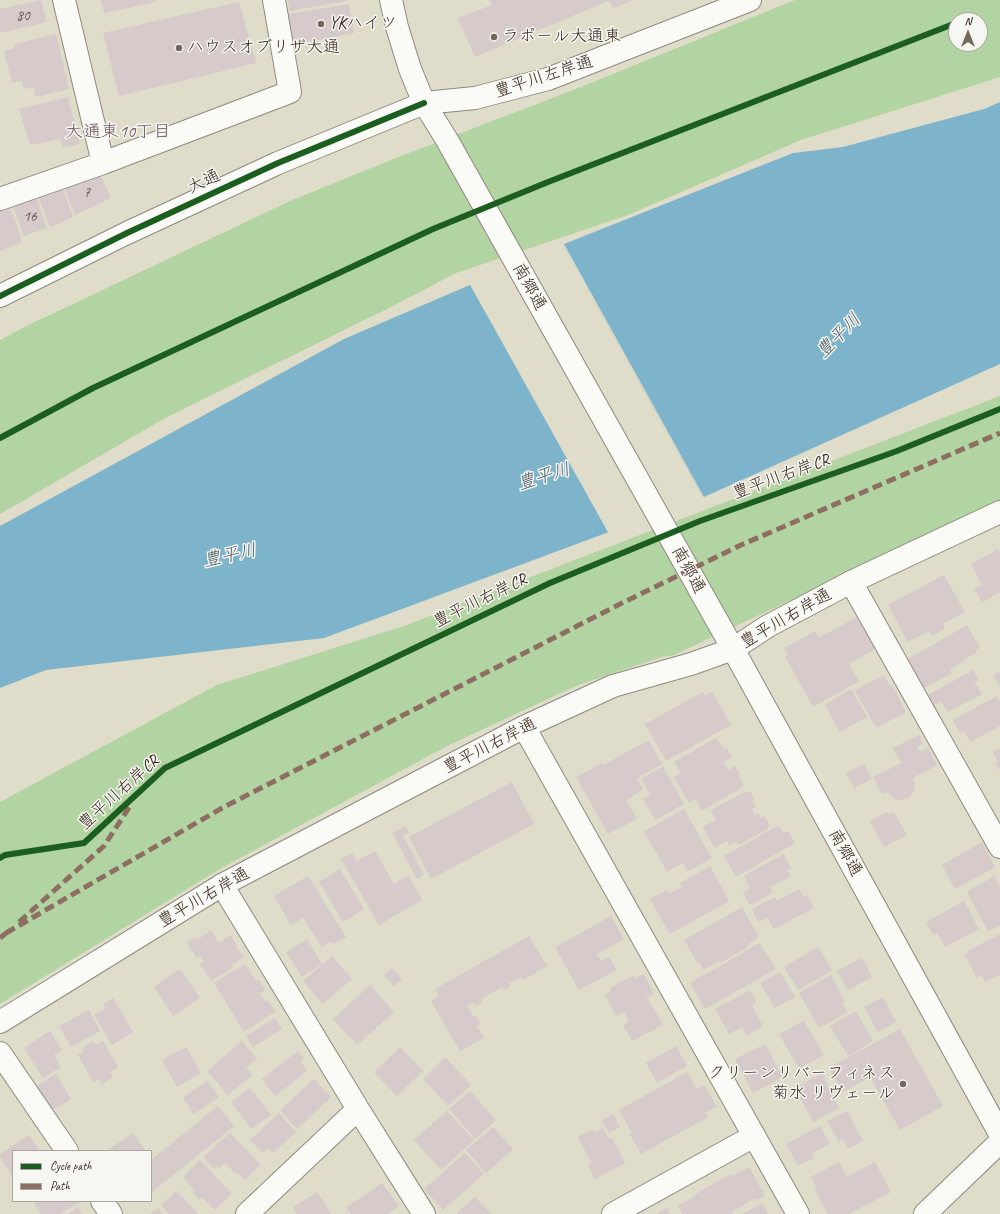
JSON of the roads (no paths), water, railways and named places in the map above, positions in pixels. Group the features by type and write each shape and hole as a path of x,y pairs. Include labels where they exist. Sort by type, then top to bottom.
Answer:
{"street":[{"path":"64,0 103,163"},
{"path":"0,199 103,163 290,92 274,0"},
{"name":"南郷通","path":"391,0 397,27 410,69 424,103 447,140 733,649 1000,1134"},
{"name":"豊平川左岸通","path":"424,103 475,98 548,79 750,0"},
{"name":"大通","path":"0,296 127,233 278,164 370,124 424,103"},
{"name":"豊平川右岸通","path":"0,1022 222,885 524,727 613,686 691,664 733,649 768,626 851,582 1000,512"},
{"path":"851,582 1000,847"},
{"path":"524,727 798,1214"},
{"path":"222,885 358,1109 424,1214"},
{"path":"0,1053 66,1150"},
{"path":"247,1214 358,1109"},
{"path":"613,1214 754,1136"},
{"path":"925,1214 1000,1142"},
{"path":"103,1202 111,1214"}],"water":[{"name":"豊平川","path":"1000,102 1000,364 704,497 564,244 793,153 843,147 984,109"},
{"name":"豊平川","path":"563,245 703,497 324,638 46,670 0,688 0,526 344,339"}],"place":[{"name":"YKハイツ","path":"321,24"},
{"name":"ラポール大通東","path":"494,37"},
{"name":"ハウスオブリザ大通","path":"179,48"},
{"name":"クリーンリバーフィネス 菊水 リヴェール","path":"903,1084"}],"district":[{"name":"大通東10丁目","path":"118,132"}]}
